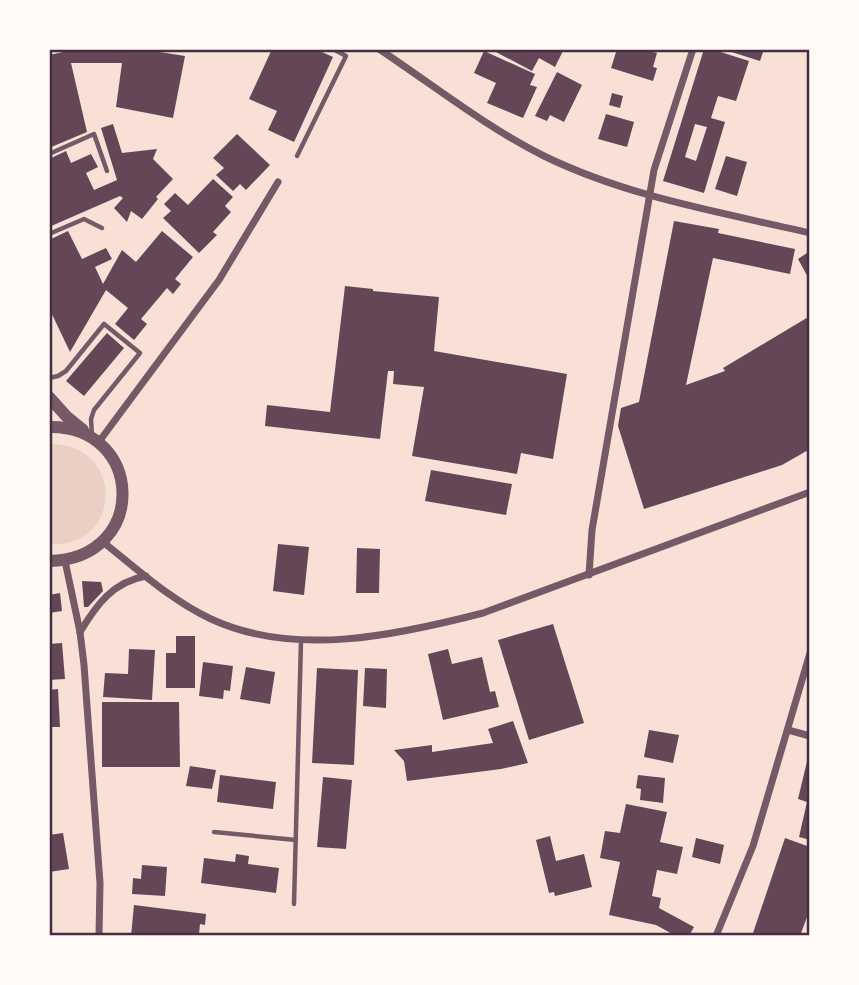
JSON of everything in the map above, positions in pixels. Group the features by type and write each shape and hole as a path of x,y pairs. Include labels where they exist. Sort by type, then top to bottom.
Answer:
{"street":[{"path":"379,49 526,146 590,175 649,196 810,233"},
{"path":"589,575 592,530 654,170 693,49"},
{"path":"95,440 219,280 278,182"},
{"path":"49,397 114,461 121,476 123,492 116,524 103,542 81,557 49,561"},
{"path":"49,427 77,430 95,440"},
{"path":"103,542 146,576 211,619 269,638 302,640 385,633 442,624 483,613 810,492"},
{"path":"65,561 80,632 100,883 99,936"},
{"path":"80,632 102,598 131,579 146,576"},
{"path":"716,936 753,846 810,653"},
{"path":"788,730 810,736"}],"lane":[{"path":"297,156 346,55 337,50"},
{"path":"49,154 94,134 107,171"},
{"path":"49,234 84,219 102,228"},
{"path":"49,378 66,371 104,324 140,353 94,410 91,419 95,440"},
{"path":"294,904 302,640"},
{"path":"214,832 296,840"}],"shaded area":[{"path":"49,444 74,448 92,460 102,477 106,495 102,514 91,530 73,541 49,544"}],"building":[{"path":"68,49 141,49 185,56 173,118 116,107 122,63 71,63 87,132 49,148 49,55"},
{"path":"272,49 315,49 333,57 294,142 268,130 277,111 249,99"},
{"path":"564,49 555,67 539,58 532,71 494,51"},
{"path":"617,49 643,49 657,53 653,67 657,68 653,81 611,68"},
{"path":"704,49 749,61 736,101 718,96 711,118 725,122 704,193 663,181","holes":["695,124 707,127 696,161 685,157"]},
{"path":"722,49 764,49 760,61"},
{"path":"484,51 535,74 530,85 537,87 523,118 487,103 496,83 474,73"},
{"path":"557,72 582,85 564,122 550,115 547,121 535,116"},
{"path":"612,93 623,96 620,108 609,105"},
{"path":"606,114 634,122 627,147 598,139"},
{"path":"113,124 122,153 157,149 153,159 173,179 156,197 158,199 142,219 131,211 127,222 114,208 123,198 120,196 49,227 49,159 66,151 71,163 91,154 98,167 86,173 94,190 117,180 101,128"},
{"path":"237,134 270,165 246,190 240,184 233,191 216,175 224,168 213,158"},
{"path":"726,156 747,162 737,196 715,189"},
{"path":"213,179 233,197 225,206 231,212 213,232 217,235 199,253 163,218 171,211 164,204 175,193 188,205"},
{"path":"674,221 719,229 718,233 795,249 790,274 713,258 686,385 725,371 723,368 810,316 810,449 782,465 644,509 618,426 621,408 639,402"},
{"path":"68,231 82,259 106,248 112,259 95,267 103,284 122,250 136,262 162,231 193,257 175,279 181,284 173,294 167,288 141,319 147,324 134,340 115,324 128,308 106,290 70,352 49,308 49,240"},
{"path":"810,251 810,281 798,259"},
{"path":"345,286 439,297 434,351 567,374 553,459 521,453 517,474 412,456 424,387 393,384 394,371 388,371 380,439 265,426 267,405 330,412"},
{"path":"107,333 124,348 84,396 66,381"},
{"path":"431,470 512,484 506,515 425,501"},
{"path":"278,544 309,547 304,595 273,591"},
{"path":"357,548 380,549 379,593 356,593"},
{"path":"82,581 101,582 103,591 88,607 84,607"},
{"path":"60,593 62,611 49,613 49,595"},
{"path":"553,624 584,723 529,740 498,640"},
{"path":"176,636 195,636 195,688 166,688 166,653 176,653"},
{"path":"62,643 65,679 49,680 49,644"},
{"path":"129,649 155,650 152,700 103,697 105,673 128,674"},
{"path":"448,649 452,664 482,657 490,692 495,691 499,707 443,720 428,654"},
{"path":"203,662 233,666 230,691 224,690 223,699 199,696"},
{"path":"246,667 275,672 270,704 240,699"},
{"path":"317,668 358,670 354,765 312,763"},
{"path":"365,668 387,669 386,708 363,706"},
{"path":"58,689 60,727 49,727 49,690"},
{"path":"102,702 179,702 180,767 102,767"},
{"path":"513,721 528,763 407,781 404,761 394,750 432,745 432,752 493,743 488,729"},
{"path":"649,730 679,735 673,763 644,757"},
{"path":"809,753 810,840 799,837 807,802 798,799"},
{"path":"190,766 216,770 212,789 186,786"},
{"path":"220,775 276,782 273,809 217,802"},
{"path":"638,775 665,778 663,803 640,800 641,789 636,788"},
{"path":"323,777 352,780 346,849 317,847"},
{"path":"626,804 667,812 660,842 683,847 677,874 657,870 652,896 661,898 659,908 694,927 689,936 676,936 656,925 609,915 620,862 600,858 605,831 620,833"},
{"path":"63,833 69,869 49,872 49,835"},
{"path":"550,836 556,861 584,854 592,887 555,896 554,892 549,893 536,840"},
{"path":"696,838 724,845 720,864 692,857"},
{"path":"785,838 810,847 810,907 807,917 800,936 752,936"},
{"path":"236,854 249,856 248,864 279,868 276,893 201,883 204,858 235,862"},
{"path":"142,865 167,867 165,896 132,894 133,878 141,879"},
{"path":"134,905 206,914 205,925 200,924 199,934 194,936 131,936"}]}
